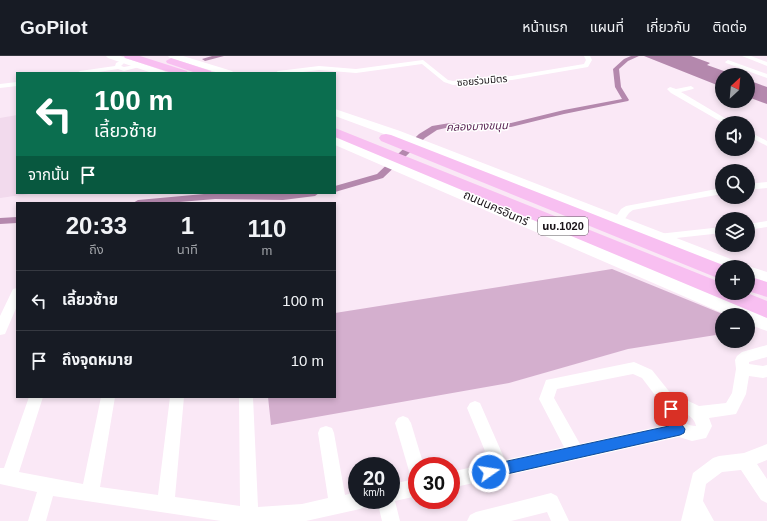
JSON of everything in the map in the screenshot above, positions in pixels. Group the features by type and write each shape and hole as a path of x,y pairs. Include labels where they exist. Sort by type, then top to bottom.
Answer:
{"main road":[{"path":"110,56 158,72"},
{"path":"156,56 204,72"},
{"path":"173,56 226,72"},
{"path":"124,61 180,72"},
{"path":"142,66 151,66 180,72"},
{"name":"ถนนนครอินทร์","path":"336,113 403,152 715,288"},
{"name":"ถนนนครอินทร์","path":"336,119 730,308"},
{"name":"ถนนนครอินทร์","path":"336,132 403,152 618,221 717,260"},
{"name":"ถนนนครอินทร์","path":"336,140 403,152 715,269"},
{"path":"755,275 767,279"},
{"path":"755,286 767,290"},
{"path":"743,300 767,310"},
{"name":"ถนนนครอินทร์","path":"755,319 767,324"}],"street":[{"name":"ซอยร่วมมิตร","path":"416,56 450,83 504,78 586,66 589,60 587,56"},
{"path":"745,56 767,64"},
{"path":"84,72 124,61"},
{"path":"286,72 319,68 356,71 423,62"},
{"path":"728,62 767,76"},
{"path":"494,70 504,78"},
{"path":"0,86 16,84"},
{"path":"691,88 672,90 717,116"},
{"path":"755,138 767,144"},
{"path":"755,186 767,185"},
{"path":"618,221 625,211 630,208 715,192"},
{"path":"755,226 767,224"},
{"path":"658,237 715,231"},
{"path":"0,330 16,294"},
{"path":"697,413 731,409 739,394 743,369 742,360 747,356 767,352"},
{"path":"576,452 546,399 552,384 634,368 647,374 673,407"},
{"path":"743,369 763,372 767,370"},
{"path":"36,398 4,477 90,494 249,516 303,517 348,503"},
{"path":"90,494 108,398"},
{"path":"166,504 178,398"},
{"path":"246,398 249,516"},
{"path":"673,407 687,407 697,413 704,426 700,433 690,434 675,425 669,412 673,407"},
{"path":"475,408 501,469"},
{"path":"403,423 413,457"},
{"path":"460,478 680,429"},
{"path":"326,433 338,505"},
{"path":"690,521 699,479 720,464 745,461 767,452"},
{"path":"745,461 767,494"},
{"path":"37,521 46,486"},
{"path":"476,521 551,502 560,521"},
{"path":"694,502 705,521"},
{"path":"388,509 391,521"}],"shaded area":[{"path":"644,56 691,56 710,63 707,65 715,68 715,84"},
{"path":"755,83 767,87 767,104 755,100"},
{"path":"16,115 16,194 29,194 0,198 0,118"},
{"path":"612,269 715,311 715,335 628,349 509,383 271,425 268,398 336,398 336,313"}],"waterway":[{"path":"205,59 221,56"},
{"name":"คลองบางขนุน","path":"336,189 380,176 422,136 435,128 450,125 511,125 564,112 626,100 618,87 616,69 626,60 636,56"},
{"name":"คลองบางขนุน","path":"149,202 215,196 283,197 307,194"},
{"name":"คลองบางขนุน","path":"0,221 16,220"}],"route":[{"path":"489,472 680,429 672,421 669,412 671,409"}]}
